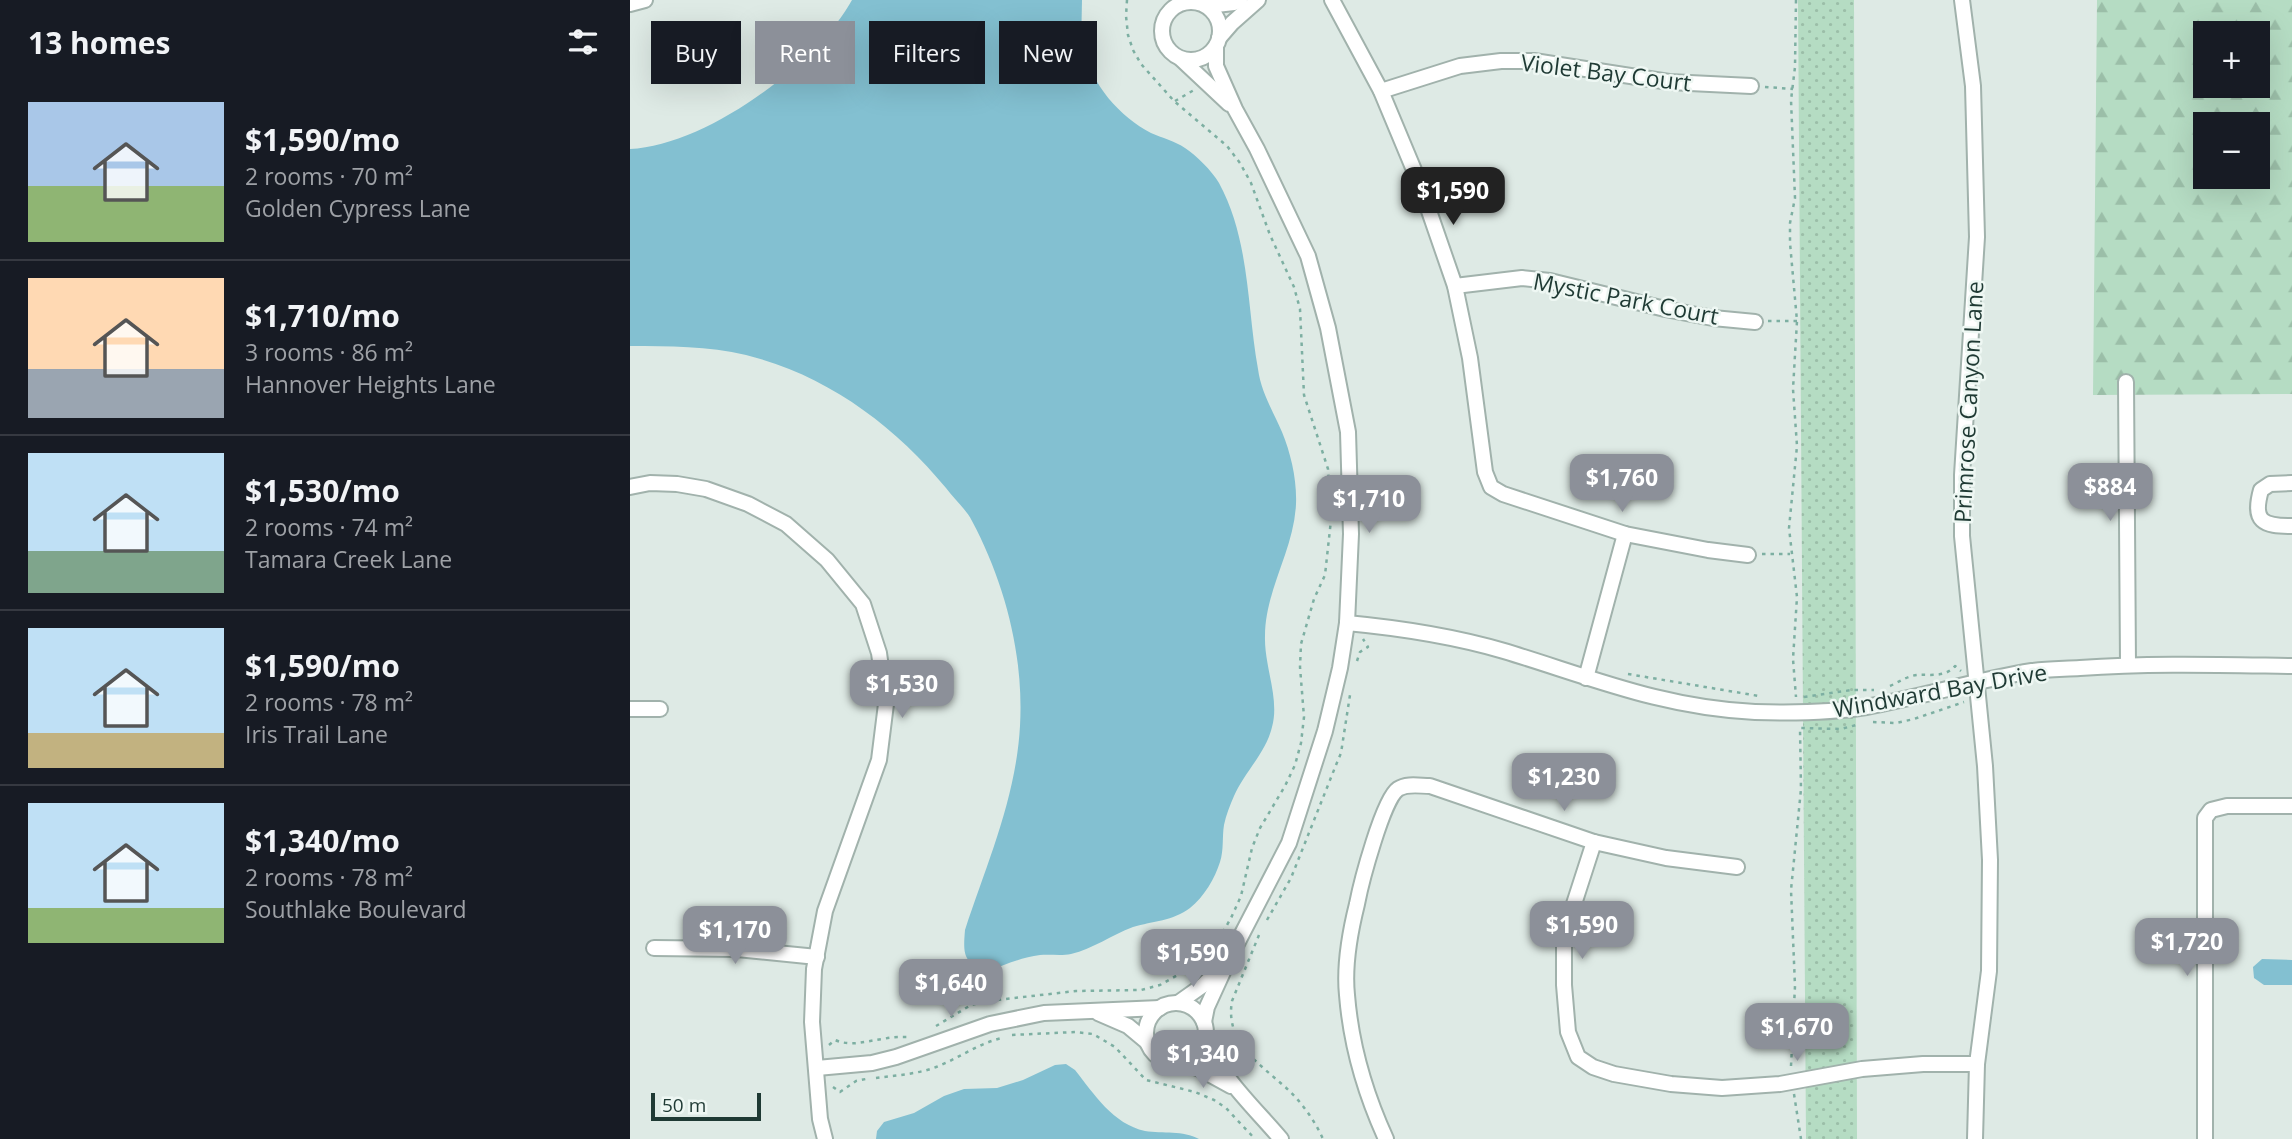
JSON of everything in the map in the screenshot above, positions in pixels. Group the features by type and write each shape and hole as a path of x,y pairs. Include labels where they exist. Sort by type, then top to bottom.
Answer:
{"street":[{"path":"630,4 645,0"},
{"path":"1163,0 1165,16"},
{"path":"1235,109 1181,59 1172,54 1161,37 1161,26 1171,8 1180,3 1234,3 1240,0"},
{"path":"1181,59 1202,58 1232,23 1258,0"},
{"path":"1332,0 1381,91 1419,183 1455,286 1470,358 1485,472 1491,486 1503,494 1625,534 1748,555"},
{"name":"Primrose Canyon Lane","path":"1962,0 1973,86 1977,237 1962,475 1962,536 1978,683 1990,860 1989,971 1978,1064 1975,1139"},
{"path":"1200,3 1218,20 1216,66 1308,256 1328,328 1348,432 1352,534 1351,623 1325,731 1289,843 1228,961 1207,1007 1204,1022 1206,1039 1218,1064 1236,1089 1281,1139"},
{"name":"Violet Bay Court","path":"1381,91 1461,66 1501,61 1534,61 1669,82 1751,86"},
{"name":"Mystic Park Court","path":"1455,286 1522,278 1550,281 1665,309 1755,322"},
{"path":"2126,382 2128,664"},
{"path":"630,487 650,483 706,489 748,504 786,524 827,560 863,604 879,653 886,704 879,760 825,911 817,957 812,1022 820,1119 825,1139"},
{"path":"2292,483 2270,484 2261,490 2258,512 2261,521 2271,526 2292,526"},
{"path":"1586,678 1625,534"},
{"name":"Windward Bay Drive","path":"1351,623 1455,639 1502,650 1632,693 1683,704 1740,711 1824,712 1864,707 2034,671 2128,664 2292,666"},
{"path":"630,709 660,709"},
{"path":"1386,1139 1367,1094 1355,1050 1346,993 1357,904 1386,804 1398,789 1410,785 1430,786 1594,842 1666,858 1737,867"},
{"path":"2205,1139 2205,818 2211,810 2227,806 2292,806"},
{"path":"1594,842 1573,906 1564,946 1568,1032 1578,1056 1593,1067 1614,1074 1671,1084 1722,1088 1780,1084 1863,1069 1923,1064 1978,1064"},
{"path":"654,948 737,949 817,957"},
{"path":"817,1066 872,1062 896,1057 1013,1018 1044,1013 1160,1007 1178,1003 1202,986 1228,961"},
{"path":"1178,1003 1194,1009 1204,1022"},
{"path":"1146,1041 1148,1022 1160,1007"},
{"path":"1090,1010 1128,1026 1165,1062 1184,1063 1200,1069 1236,1089"},
{"path":"1184,1063 1198,1054 1206,1039"}],"path":[{"path":"930,1029 971,1006 988,1001 1076,992 1141,990 1160,985 1183,972 1220,937 1231,918 1241,896 1252,848 1260,828 1285,786 1301,743 1304,717 1301,644 1314,599 1325,575 1331,520 1328,469 1304,394 1300,309 1294,287 1240,163 1227,146 1174,101 1141,64 1133,50 1128,35 1127,0"},
{"path":"1796,0 1791,122 1795,198 1790,223 1797,321 1793,389 1796,458 1789,528 1797,597 1793,659 1797,697 1852,690 1878,690"},
{"path":"1751,86 1793,89"},
{"path":"1755,322 1797,321"},
{"path":"1748,555 1790,554"},
{"path":"1351,623 1368,647 1360,652 1355,668"},
{"path":"1891,686 1910,677 1942,674 1951,671 1955,666"},
{"path":"1620,672 1762,697"},
{"path":"1264,924 1291,878 1341,752 1351,688"},
{"path":"1870,722 1896,723 1964,702"},
{"path":"1791,1068 1796,986 1791,890 1801,789 1800,728 1841,729 1861,723"},
{"path":"1259,936 1232,1001 1230,1012 1233,1030 1247,1054 1299,1102 1323,1139"},
{"path":"914,1035 856,1045 835,1040 817,1066 839,1092 856,1081 904,1075 934,1067 995,1039 1012,1035 1084,1032 1115,1047 1146,1080 1195,1092 1214,1100 1226,1108 1255,1139"},
{"path":"1795,1096 1801,1139"}],"green space":[{"path":"1798,0 1854,0 1857,1139 1806,1139"},
{"path":"2097,0 2292,0 2292,394 2093,395"}],"water":[{"path":"852,0 1082,0 1082,21 999,21 999,84 1097,84 1097,82 1108,98 1128,118 1151,133 1190,151 1199,159 1219,183 1237,228 1260,377 1291,458 1296,495 1290,538 1266,619 1265,647 1274,705 1272,727 1265,745 1230,806 1224,825 1221,857 1215,874 1195,904 1177,916 1133,927 1079,952 1033,956 987,971 973,964 966,956 965,930 1007,805 1013,779 1020,726 1020,700 1015,647 1003,595 984,545 963,508 904,443 857,405 804,375 732,352 688,347 630,346 630,149 660,144 691,134 724,118 774,84 855,84 855,21 838,21"},
{"path":"2262,959 2292,960 2292,985 2264,985 2254,978 2253,967"},
{"path":"1066,1064 1075,1070 1105,1107 1123,1122 1145,1131 1180,1133 1199,1139 876,1139 877,1131 884,1122 914,1113 944,1096 964,1089 997,1088 1023,1080 1055,1065"}]}
